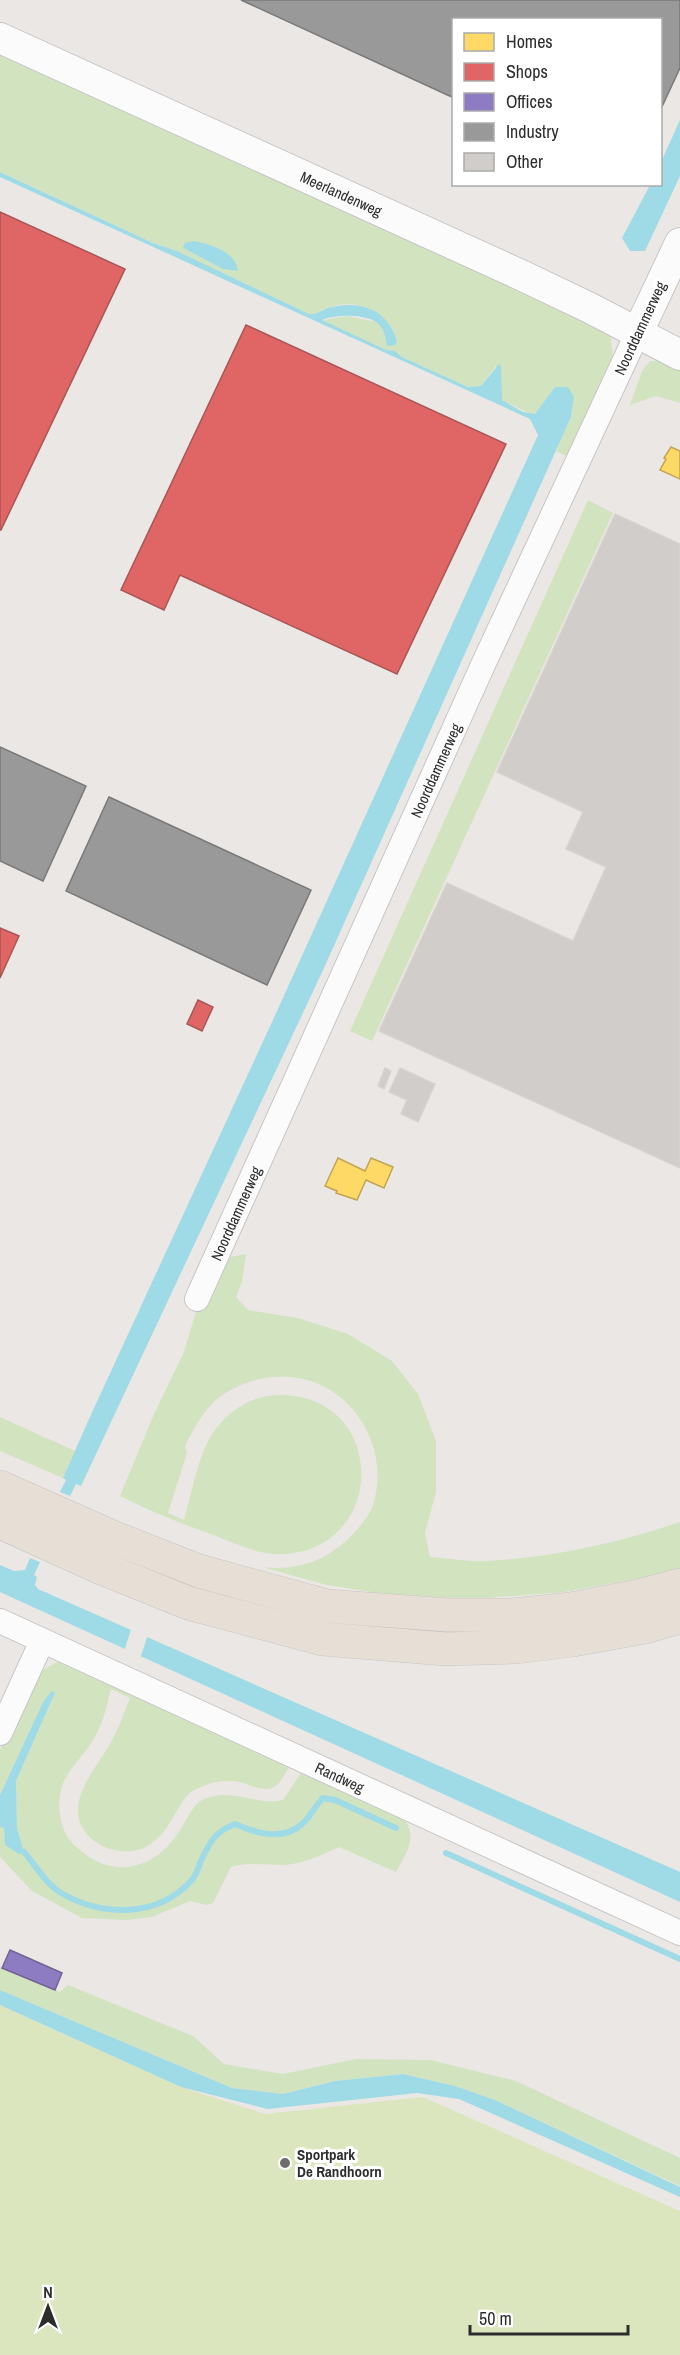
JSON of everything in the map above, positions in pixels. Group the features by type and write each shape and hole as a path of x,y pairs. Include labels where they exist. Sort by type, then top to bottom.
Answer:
{"highway":[{"path":"0,1487 115,1539 199,1571 327,1606 448,1615 512,1615 571,1609 639,1596 680,1585"},
{"path":"0,1522 188,1603 323,1639 445,1649 516,1647 635,1629 680,1617"}],"street":[{"name":"Meerlandenweg","path":"0,38 523,276 590,308 680,356"},
{"name":"Noorddammerweg","path":"197,1299 477,678 680,243"},
{"name":"Randweg","path":"0,1622 680,1933"},
{"path":"0,1733 42,1641"}],"green space":[{"path":"0,49 605,329 611,338 613,358 568,457 556,451 571,417 574,397 540,409 533,415 502,400 496,366 481,386 468,387 402,357 395,351 386,351 322,320 347,316 372,321 380,324 385,334 397,342 387,322 370,309 349,304 309,314 177,251 153,243 0,172","holes":["204,243 229,256 238,271 223,269 183,248"]},
{"path":"650,361 664,361 680,368 680,403 656,396 630,405 642,371"},
{"path":"588,500 613,513 372,1041 350,1031"},
{"path":"246,1254 242,1282 236,1297 248,1310 298,1318 348,1334 392,1361 418,1394 436,1441 436,1492 425,1533 430,1557 479,1561 535,1557 609,1543 680,1522 680,1571 564,1592 476,1599 391,1595 327,1585 262,1567 298,1566 330,1553 356,1531 369,1514 373,1505 377,1479 375,1453 366,1429 352,1409 334,1393 312,1382 287,1377 260,1379 241,1385 222,1395 208,1409 185,1446 187,1453 168,1513 184,1520 196,1474 209,1439 221,1422 235,1410 261,1398 280,1395 315,1402 340,1419 356,1443 361,1472 357,1500 343,1526 319,1545 286,1554 259,1552 167,1518 120,1496 154,1414 184,1352 200,1298 225,1258"},
{"path":"0,1417 75,1451 63,1478 0,1451"},
{"path":"57,1662 70,1664 290,1765 279,1783 270,1789 229,1781 198,1788 186,1797 163,1832 149,1845 132,1851 106,1848 84,1831 78,1816 78,1805 85,1784 113,1739 130,1698 111,1689 98,1732 63,1782 59,1802 63,1828 69,1839 95,1860 109,1866 138,1865 164,1849 201,1801 217,1795 263,1801 283,1800 301,1773 305,1771 401,1814 410,1829 410,1843 396,1872 339,1847 298,1863 251,1864 231,1867 213,1903 207,1905 190,1901 152,1917 125,1920 82,1918 32,1891 0,1857 0,1827 4,1827 24,1852 17,1828 16,1781 55,1693 43,1702 0,1795 0,1750 36,1674"},
{"path":"0,1967 60,1992 68,1985 193,2036 224,2064 283,2074 356,2059 430,2060 516,2081 680,2158 680,2186 495,2100 455,2086 403,2074 335,2081 283,2094 232,2088 0,1990"},
{"name":"Sportpark De Randhoorn","path":"0,2005 181,2087 265,2114 423,2097 680,2211 680,2355 0,2355"}],"water":[{"path":"680,120 680,176 645,251 630,251 622,238 649,186 662,186 662,160"},
{"path":"0,172 153,243 177,251 309,314 342,305 373,310 388,322 397,342 395,345 387,346 382,329 370,319 344,316 322,320 386,350 395,351 402,357 468,387 481,386 499,364 501,366 502,400 523,412 535,414 555,387 568,387 574,397 571,417 324,968 81,1486 76,1484 70,1496 60,1492 66,1480 63,1478 89,1419 538,435 530,419 0,177"},
{"path":"194,241 208,244 228,254 236,264 238,271 223,269 183,248 185,243"},
{"path":"30,1558 40,1562 34,1575 37,1577 35,1585 38,1589 680,1872 680,1902 0,1592 0,1565 14,1571 25,1570"},
{"path":"52,1691 55,1693 16,1781 17,1828 24,1852 19,1854 5,1845 4,1828 0,1827 0,1795 43,1702"},
{"path":"0,1990 232,2088 283,2094 335,2081 403,2074 455,2086 495,2100 680,2187 680,2197 459,2099 417,2093 268,2109 181,2087 0,2005"}],"pier":[{"path":"132,1626 148,1634 140,1659 124,1652"}],"building: Homes":[{"path":"671,447 680,451 680,479 660,470"},
{"path":"338,1158 365,1171 371,1158 393,1167 384,1188 366,1180 357,1200 336,1193 337,1191 325,1186"}],"building: Shops":[{"path":"0,212 125,269 1,530 0,530"},
{"path":"246,325 506,444 397,674 180,575 164,610 121,590"},
{"path":"0,928 19,936 0,978"},
{"path":"198,1000 213,1007 202,1031 187,1024"}],"building: Offices":[{"path":"10,1950 62,1973 55,1990 2,1968"}],"building: Industry":[{"path":"241,0 680,0 680,68 662,107 662,18 452,18 452,97"},
{"path":"0,747 86,786 43,881 0,861"},
{"path":"109,797 311,890 267,985 66,891"}],"building: Other":[{"path":"615,514 680,544 680,1168 379,1031 447,883 573,941 606,867 566,849 583,812 497,772"},
{"path":"385,1068 391,1071 384,1089 378,1086"},
{"path":"400,1068 435,1084 418,1122 401,1114 407,1100 389,1092"}],"waterway":[{"path":"24,1852 46,1880 61,1893 94,1906 130,1910 147,1907 178,1892 197,1872 213,1839 235,1824 260,1833 286,1833 302,1824 323,1798 335,1800 396,1828"},
{"path":"446,1853 680,1959"}],"place":[{"name":"Sportpark De Randhoorn","path":"285,2163"}]}
